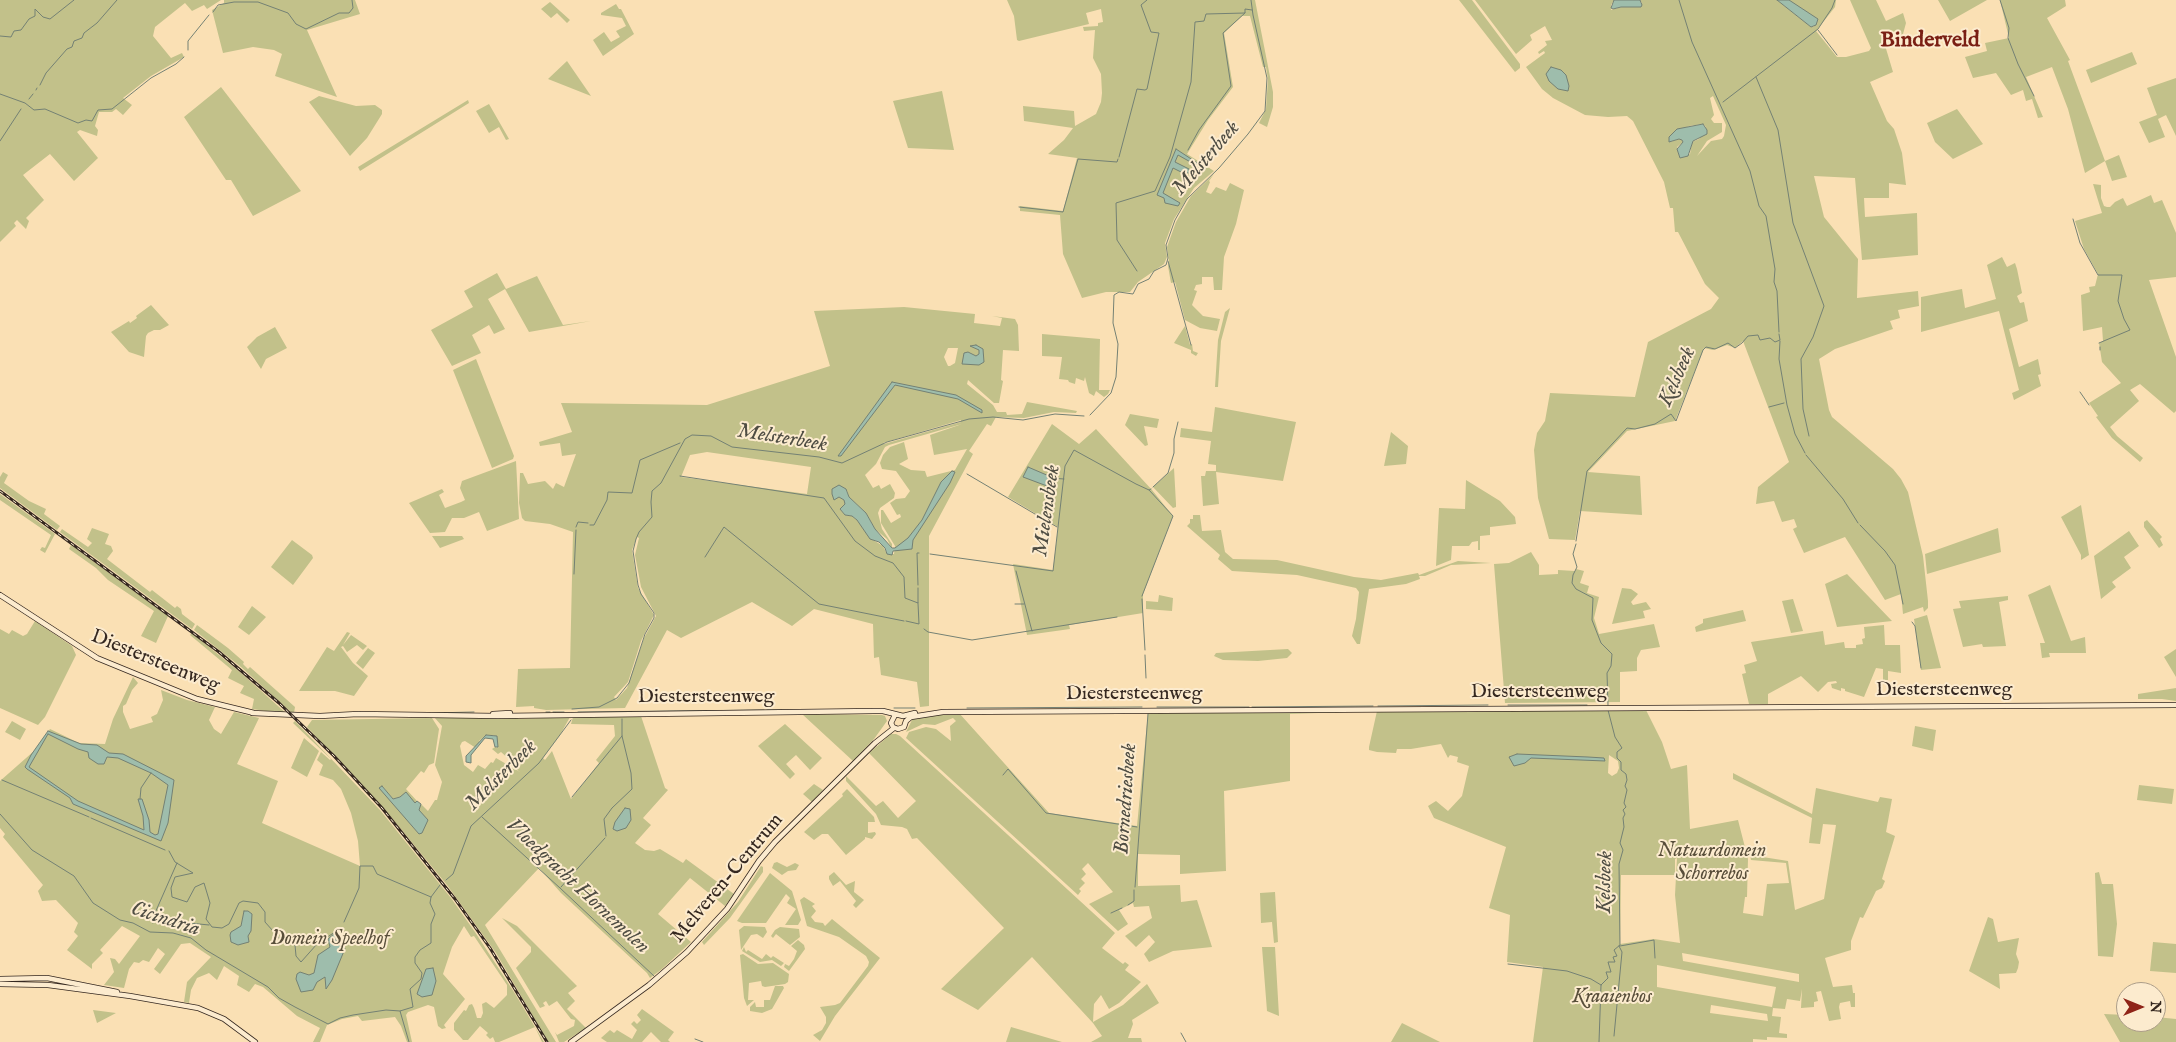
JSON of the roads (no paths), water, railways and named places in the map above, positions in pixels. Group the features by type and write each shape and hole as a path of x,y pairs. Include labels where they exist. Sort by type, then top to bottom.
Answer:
{"main road":[{"name":"Diestersteenweg","path":"0,595 97,658 197,699 252,713 290,718 883,711 893,722 902,728 906,721 915,716 943,712 2176,705"},
{"name":"Diestersteenweg","path":"893,722 903,716 930,710 943,712"},
{"path":"903,716 906,721"},
{"name":"Melveren-Centrum","path":"571,1042 649,985 687,952 727,909 759,861 775,842 875,743 893,722"},
{"path":"0,979 47,978 208,1011 230,1022 254,1042"},
{"path":"0,984 46,985 130,996"}],"waterway":[{"path":"0,36 11,37 14,31 21,30 29,19 35,16 35,9 43,17 50,19 74,0"},
{"path":"40,85 46,73 67,49 72,47 74,41 82,38 84,33 97,23 117,0"},
{"path":"213,12 218,5 234,2 258,2 288,13 296,24 306,29 339,13 349,13 353,8 352,0"},
{"path":"1119,157 1137,89 1147,89 1159,33 1151,32 1141,5 1147,0"},
{"name":"Melsterbeek","path":"1090,415 1111,393 1116,377 1118,344 1113,323 1114,295 1119,292 1133,294 1138,284 1149,279 1154,271 1166,265 1168,258 1166,245 1175,220 1187,199 1219,168 1265,111 1267,78 1251,0"},
{"name":"Kelsbeek","path":"1679,0 1692,42 1750,171 1759,206 1766,216 1775,269 1774,282 1777,291 1779,332"},
{"path":"1723,102 1818,29 1835,0"},
{"path":"2000,0 2009,28 2008,38 2018,64 2034,96"},
{"path":"1137,271 1117,240 1116,203 1155,191 1170,157 1191,82 1195,22 1204,21 1206,14 1245,13 1245,9 1252,10"},
{"path":"1188,150 1199,130 1231,86 1223,33 1245,13"},
{"path":"188,50 188,41 209,15"},
{"path":"1818,30 1837,55"},
{"path":"0,94 25,103 34,110 45,109 78,123 86,120 92,121 98,110 112,109 151,78 176,64 184,57"},
{"path":"1756,77 1778,130 1793,223 1824,306 1813,337 1801,359 1803,409 1809,436"},
{"path":"29,99 33,94"},
{"path":"0,141 21,109"},
{"path":"1019,207 1063,212 1078,159 1117,162 1118,159"},
{"path":"2073,219 2080,243 2098,275 2122,275 2118,301 2130,330 2099,343"},
{"name":"Mielensbeek","path":"1168,261 1191,345"},
{"name":"Kelsbeek","path":"1576,541 1587,471 1627,428 1635,429 1655,424 1671,414 1676,421 1703,350 1706,347 1715,349 1728,343 1735,348 1748,336 1758,335 1760,340 1770,338 1775,342 1780,340 1779,334"},
{"path":"1780,341 1779,359 1787,405 1795,434 1805,453"},
{"path":"2080,392 2089,405"},
{"path":"1769,407 1784,403"},
{"name":"Melsterbeek","path":"572,709 599,707 617,698 629,683 645,634 654,618 654,613 641,594 638,585 633,551 639,532 652,517 652,491 661,483 685,439 692,435 711,436 732,447 819,457 842,463 887,442 969,419 993,417 1023,420 1055,414 1084,416"},
{"name":"Mielensbeek","path":"1153,487 1168,473 1174,453 1174,439 1178,422"},
{"name":"Mielensbeek","path":"590,525 594,525 607,500 608,492 632,493 640,460 680,443"},
{"name":"Mielensbeek","path":"930,554 1053,571 1065,466 1074,450 1136,484 1149,490 1151,489"},
{"path":"1806,455 1843,499 1858,523"},
{"path":"967,474 1057,527"},
{"name":"Mielensbeek","path":"680,476 824,498 855,541 875,556 893,563 904,577 905,598 918,603 918,588"},
{"path":"1050,478 1064,479"},
{"name":"Bornedriesbeek","path":"1142,596 1173,516 1149,490"},
{"name":"Mielensbeek","path":"576,527 578,522 588,523"},
{"path":"1860,525 1885,551 1895,565 1903,604"},
{"path":"705,557 724,527 819,604 904,621"},
{"name":"Mielensbeek","path":"574,574 576,530"},
{"name":"Kelsbeek","path":"1576,544 1573,554 1577,567 1572,583 1576,589 1593,598 1592,620 1601,643 1612,654 1611,666 1607,673 1608,705"},
{"name":"Mielensbeek","path":"918,585 917,553 919,553"},
{"path":"1016,571 1032,631"},
{"name":"Bornedriesbeek","path":"1142,599 1145,650"},
{"path":"906,621 919,624 918,603"},
{"path":"1015,604 1024,604"},
{"path":"924,629 928,632 972,640 1117,617"},
{"path":"1912,622 1915,626 1921,668"},
{"name":"Bornedriesbeek","path":"1145,655 1146,678"},
{"path":"1378,706 1488,705"},
{"path":"1508,705 1587,705"},
{"path":"1252,707 1373,706"},
{"path":"967,708 1142,707"},
{"path":"1157,707 1249,707"},
{"path":"894,708 915,708"},
{"path":"578,712 764,710"},
{"path":"767,710 805,710"},
{"name":"Kelsbeek","path":"1599,1042 1601,985 1608,978 1606,972 1611,972 1608,962 1615,962 1613,957 1617,956 1614,950 1620,945 1619,864 1623,850 1620,843 1624,827 1623,818 1625,814 1623,810 1626,807 1624,803 1627,790 1625,786 1626,774 1621,770 1621,762 1617,758 1617,752 1622,748 1615,737 1608,710"},
{"path":"432,713 474,712"},
{"path":"553,712 564,712"},
{"name":"Bornedriesbeek","path":"1135,887 1148,714"},
{"path":"606,836 604,819 612,808 632,789 631,773 622,736 622,719"},
{"name":"Melsterbeek","path":"446,880 453,874 471,826 539,763 571,720"},
{"path":"572,797 622,736"},
{"path":"1003,775 1008,769 1046,813 1137,827"},
{"path":"140,799 141,788 151,773"},
{"path":"2,780 89,817"},
{"name":"Cicindria","path":"0,814 32,850 74,876 93,903 120,920 133,923 150,932 173,933 191,938 206,950 268,987 279,998 328,1024 340,1018 353,1015 386,1010 400,1011"},
{"name":"Vloedgracht Hornemolen","path":"482,817 654,976"},
{"path":"91,818 165,850"},
{"path":"561,887 605,838"},
{"path":"169,851 175,862 193,873 175,877 171,888 172,897 187,902 195,887 204,883 210,903 206,919 212,927 222,928 229,924 239,903 243,901 258,903 265,912 265,922 281,940 295,945 296,956 301,962 317,944 335,932"},
{"path":"155,913 177,863"},
{"path":"344,922 359,888 360,866 373,866 377,874 431,897"},
{"name":"Melsterbeek","path":"409,1042 400,1011 413,1007 410,989 421,979 422,973 415,963 415,957 420,950 431,943 431,924 435,914 430,903 431,897 440,885"},
{"name":"Bornedriesbeek","path":"1128,905 1134,901 1134,890"},
{"name":"Bornedriesbeek","path":"1111,913 1122,908"},
{"path":"153,923 159,918 175,920"},
{"path":"189,923 209,925"},
{"path":"1620,946 1654,940 1655,958"},
{"path":"1614,1036 1622,952 1619,946"},
{"path":"1508,964 1567,971 1591,979 1601,985"},
{"name":"Bornedriesbeek","path":"1181,1033 1186,1042"},
{"path":"695,1039 703,1042"}],"railway":[{"path":"0,491 219,652 279,703 334,756 382,808 455,899 490,948 547,1042"}],"district":[{"name":"Binderveld","path":"1930,41"}],"park label":[{"name":"Natuurdomein Schorrebos","path":"1712,864"},
{"name":"Domein Speelhof","path":"330,940"},
{"name":"Kraaienbos","path":"1612,998"}]}
